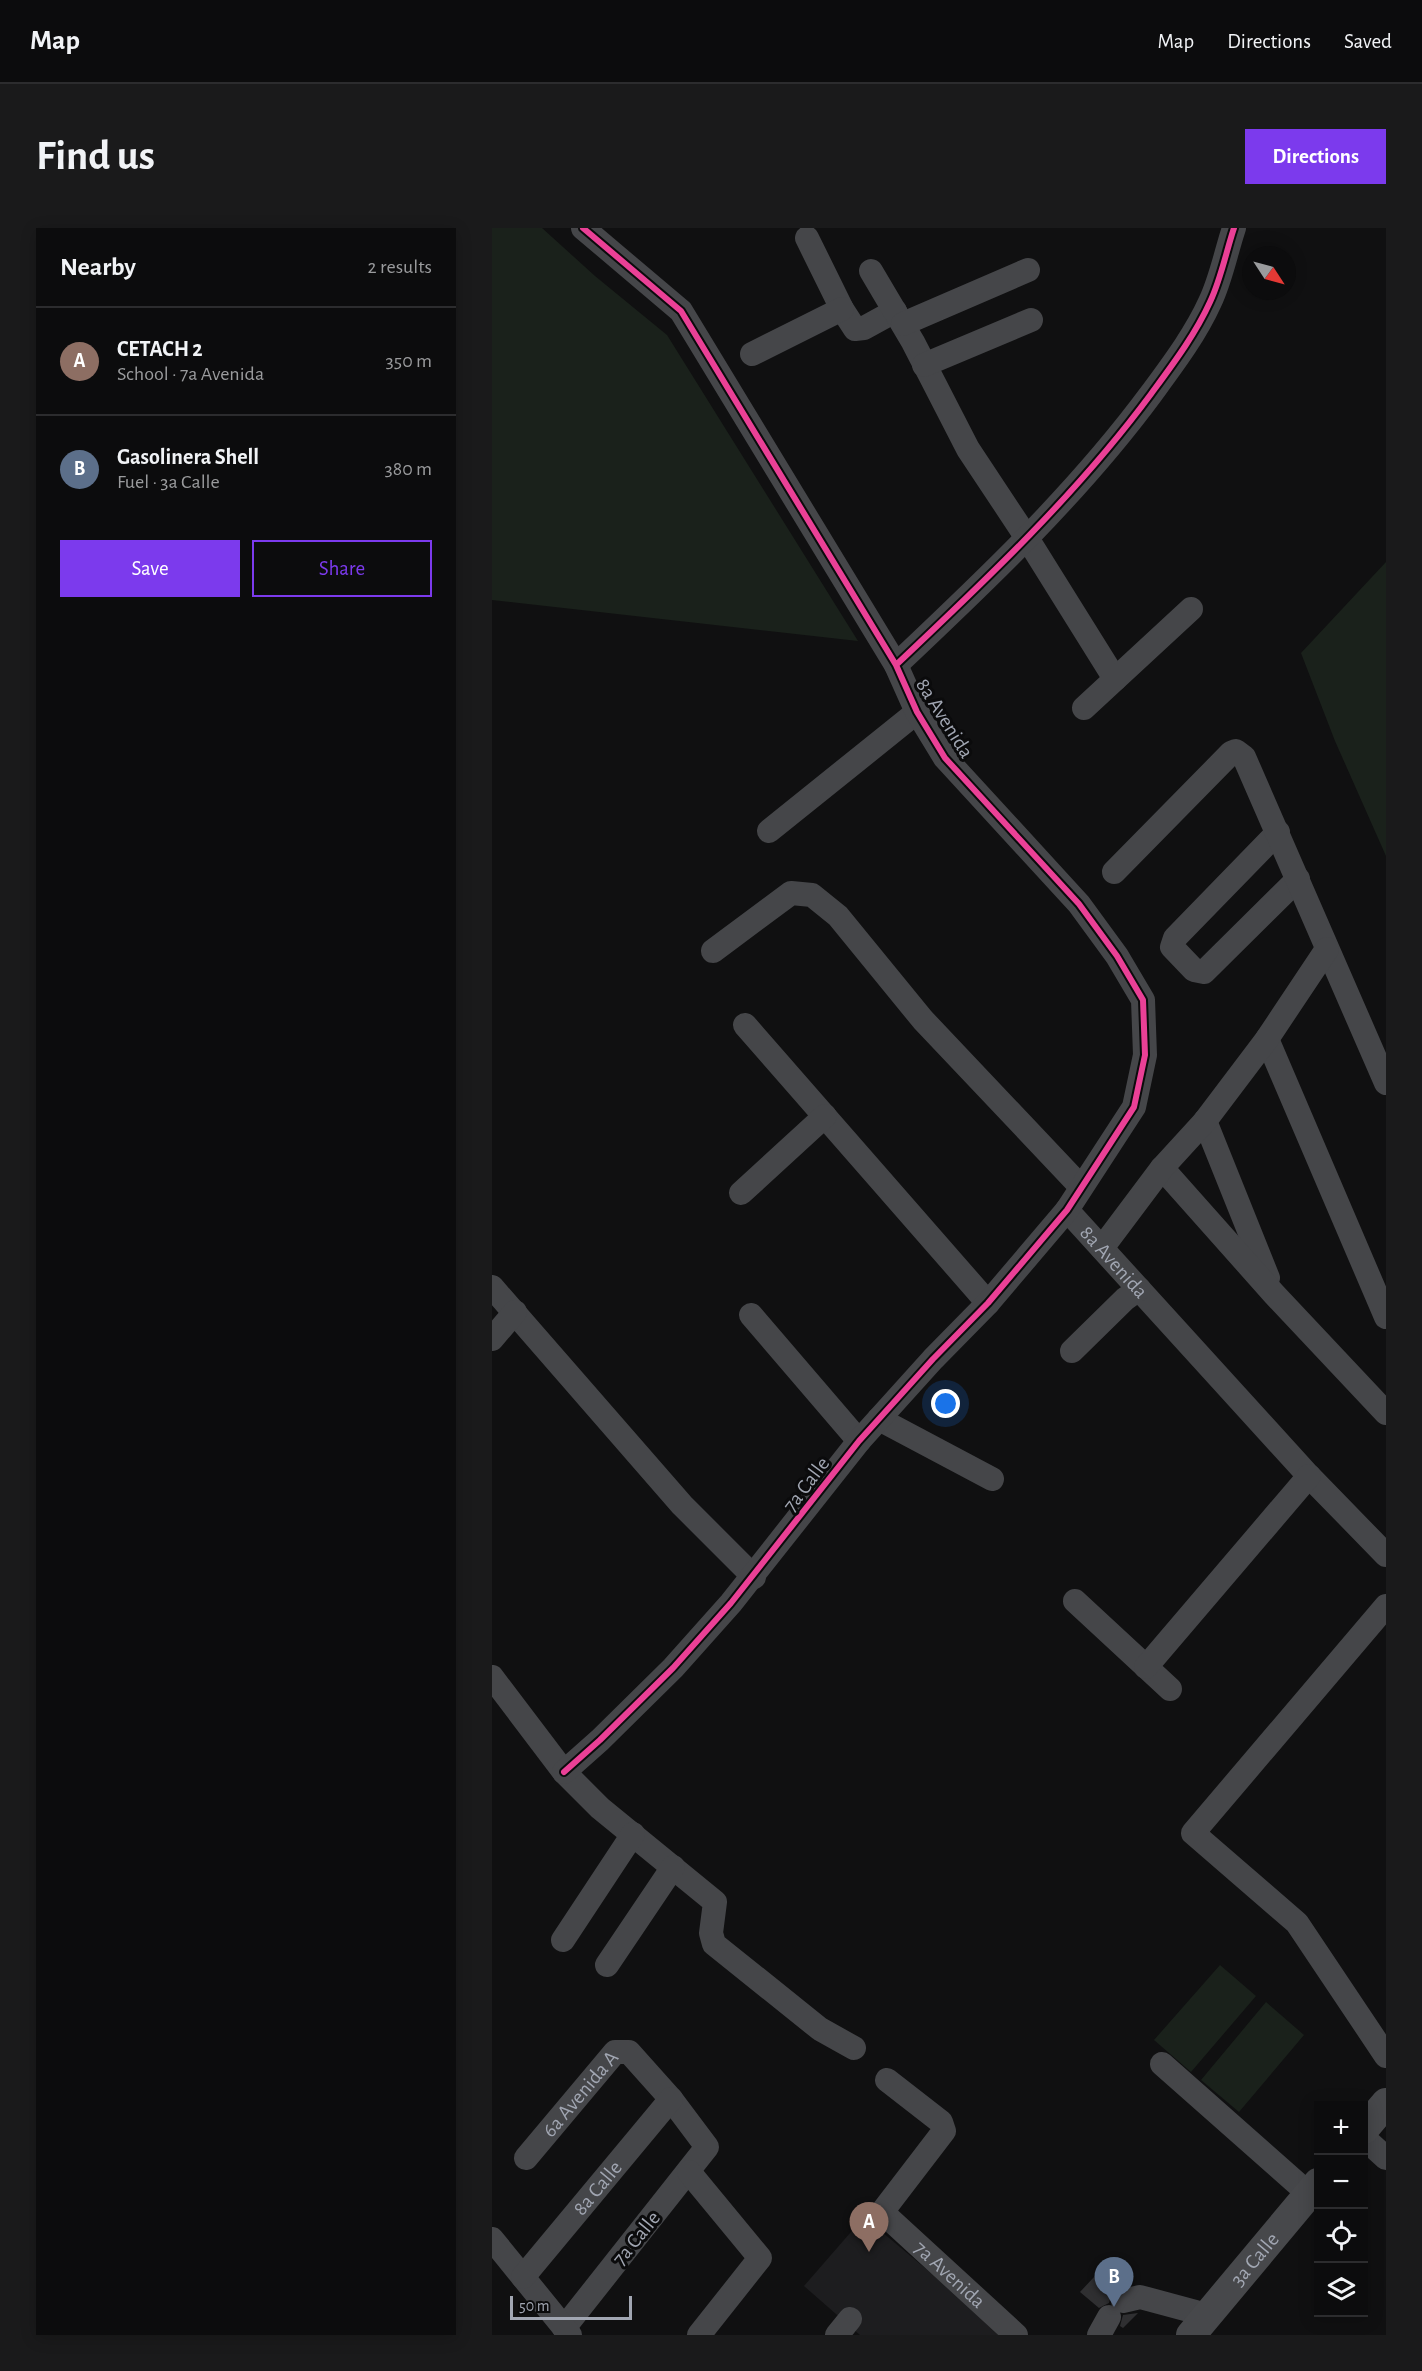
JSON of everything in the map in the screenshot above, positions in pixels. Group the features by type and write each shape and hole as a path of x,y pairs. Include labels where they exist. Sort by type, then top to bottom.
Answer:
{"main road":[{"path":"1368,2124 1386,2103"},
{"name":"3a Calle","path":"1199,2325 1314,2188"}],"street":[{"name":"8a Avenida","path":"583,228 681,311 896,665 917,712 945,758 1079,904 1117,956 1143,1000 1145,1055 1134,1107 1067,1210 1309,1476 1386,1555"},
{"path":"896,665 1027,538 1098,462 1130,422 1188,344 1211,301 1234,228"},
{"path":"807,238 842,309 855,329 899,317 1028,270"},
{"path":"871,271 899,317 968,449 1115,679"},
{"path":"752,354 842,309"},
{"path":"924,365 1031,320"},
{"path":"1084,708 1191,609"},
{"path":"769,831 917,712"},
{"path":"1114,872 1231,753 1236,751 1245,757 1386,1083"},
{"path":"1278,832 1175,938 1172,947 1194,970 1204,972 1298,879"},
{"path":"713,951 791,894 812,895 838,916 923,1020 1081,1187"},
{"path":"1102,1248 1162,1168 1205,1121 1267,1039 1327,949"},
{"path":"745,1025 988,1303"},
{"path":"1267,1039 1386,1317"},
{"path":"741,1192 825,1116"},
{"path":"1205,1121 1244,1245 1274,1294 1386,1413"},
{"path":"1162,1168 1244,1245"},
{"name":"7a Calle","path":"564,1772 674,1668 754,1576 859,1441 933,1359 988,1303 1067,1210"},
{"path":"492,1287 682,1505 754,1576"},
{"path":"1071,1351 1125,1299 1139,1289"},
{"path":"492,1339 515,1312"},
{"path":"751,1315 859,1441"},
{"path":"879,1419 992,1479"},
{"path":"1146,1667 1309,1476"},
{"path":"1075,1601 1170,1689"},
{"path":"1386,1606 1193,1833 1297,1923 1386,2056"},
{"path":"492,1677 564,1772 600,1808 715,1902 711,1933 714,1944 820,2029 854,2048"},
{"path":"563,1940 633,1834"},
{"path":"607,1965 673,1867"},
{"name":"6a Avenida A","path":"526,2158 615,2052 628,2052 671,2099 707,2147"},
{"path":"1162,2064 1314,2188"},
{"name":"7a Avenida","path":"887,2080 941,2121 944,2131 882,2211 1016,2335"},
{"name":"8a Calle","path":"523,2277 671,2099"},
{"path":"1368,2142 1386,2158"},
{"name":"7a Calle","path":"567,2331 707,2147"},
{"path":"689,2172 760,2258 699,2335"},
{"path":"492,2239 567,2331"},
{"path":"1110,2318 1140,2296 1199,2325"}],"shaded area":[{"path":"492,228 542,228 595,276 667,335 858,641 492,600"},
{"path":"1386,562 1386,856 1335,741 1301,653"},
{"path":"1220,1965 1256,1996 1191,2072 1154,2040"},
{"path":"1266,2002 1304,2035 1239,2112 1201,2080"},
{"path":"864,2217 1005,2335 860,2335 804,2286"}],"building":[{"path":"1094,2277 1112,2292 1109,2303 1099,2308 1080,2292"},
{"path":"1138,2313 1123,2328 1120,2326 1123,2315"}],"cycle path":[{"path":"564,1772 673,1668 731,1603 859,1441 933,1359 988,1303 1067,1210 1134,1107 1145,1055 1143,1000 1117,956 1079,904 945,758 917,712 896,665 681,311 583,228"},
{"path":"896,665 1062,501 1093,467 1151,394 1198,326 1217,284 1234,228"}],"place":[{"name":"CETACH 2","path":"869,2252"},
{"name":"Gasolinera Shell","path":"1114,2307"}]}
